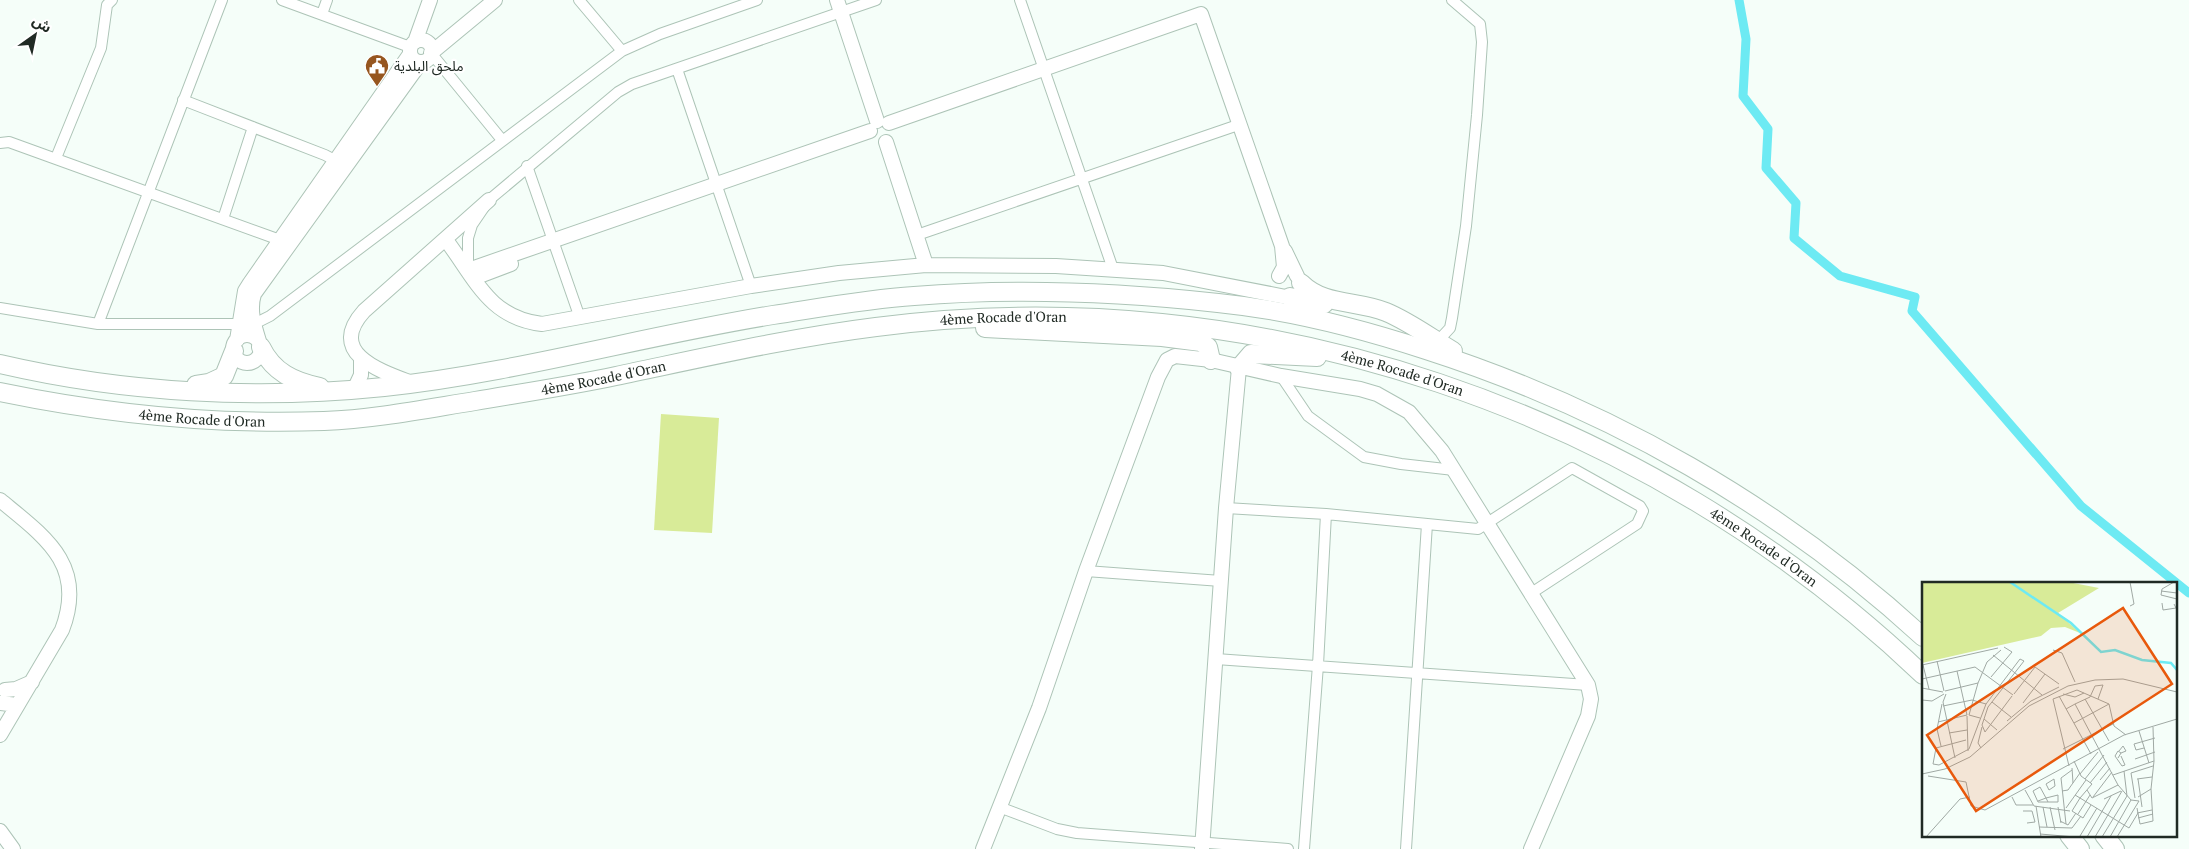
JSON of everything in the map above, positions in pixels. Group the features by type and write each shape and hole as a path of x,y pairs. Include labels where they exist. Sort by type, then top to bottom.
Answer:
{"highway":[{"path":"1299,279 1322,298 1376,308 1389,313 1491,372"},
{"name":"4ème Rocade d'Oran","path":"0,364 73,378 161,389 273,394 351,390 412,383 517,366 767,316 908,296 1002,292 1116,294 1218,303 1319,321 1400,342 1491,372 1603,419 1696,469 1765,514 1867,588 1922,636"},
{"path":"1288,297 1358,308 1366,313 1366,320 1359,324 1319,321"},
{"name":"4ème Rocade d'Oran","path":"0,392 50,402 140,414 247,420 323,421 407,413 612,377 781,342 915,322 1041,318 1139,321 1277,339 1363,360 1432,380 1509,409 1583,441 1652,476 1730,522 1799,571 1875,632 1922,674"},
{"path":"915,322 1014,331 1162,337 1201,342 1208,347 1211,360"},
{"path":"260,344 274,368 287,376 318,387 351,390"},
{"path":"161,389 219,380 227,371 236,345"},
{"path":"1239,368 1248,355 1261,353 1363,360"},
{"path":"2069,836 2080,849"},
{"path":"2105,836 2115,849"}],"street":[{"path":"56,158 101,48 107,5 112,0"},
{"path":"98,324 147,191 222,0"},
{"path":"282,0 420,49 502,140"},
{"path":"322,14 327,0"},
{"path":"420,49 430,0"},
{"path":"340,164 280,240 246,291 247,323 260,344 259,356 252,362 242,362 236,345 247,323 254,294 340,164 420,49 439,0"},
{"path":"420,49 481,0"},
{"path":"420,49 495,0"},
{"path":"579,0 622,51"},
{"path":"0,308 98,324 247,323 270,316 622,51 660,34 757,0"},
{"path":"351,390 361,375 360,359 352,347 351,338 352,329 357,319 488,200 618,92 632,84 678,69 839,6 876,0"},
{"path":"1020,0 1113,269"},
{"path":"1437,342 1450,328 1452,318 1466,226 1480,80 1480,24 1452,0"},
{"path":"839,6 926,265"},
{"path":"471,274 1202,19 1282,246 1284,267 1277,279 1279,293 1288,297"},
{"path":"678,69 751,286"},
{"path":"183,100 340,164"},
{"path":"917,235 1238,125"},
{"path":"222,218 253,127"},
{"path":"0,143 9,142 56,158 280,240"},
{"path":"528,166 580,318"},
{"path":"471,274 468,238 472,225 488,200"},
{"path":"446,240 490,301 513,318 542,324 751,286 839,273 926,265 989,264 1163,273 1288,297 1297,294 1299,279 1289,256 1282,246"},
{"path":"1247,288 1277,279 1286,272 1299,279"},
{"path":"236,345 248,335 260,344"},
{"path":"983,849 1039,708 1086,571 1162,366 1167,360 1175,356 1211,360 1239,368 1360,389 1377,394 1396,403 1422,424 1454,470 1486,525 1588,686 1591,699 1588,716 1531,849"},
{"path":"360,359 412,383"},
{"path":"1203,845 1226,508 1239,368"},
{"path":"1281,376 1308,416 1364,457 1401,464 1454,470"},
{"path":"1226,508 1326,514 1478,529 1572,468 1640,506 1643,511 1637,524 1530,594"},
{"path":"0,500 42,535 57,554 66,571 71,592 69,612 62,630 0,734"},
{"path":"1304,849 1318,665 1326,514"},
{"path":"1406,849 1427,524"},
{"path":"1086,571 1221,581"},
{"path":"1216,659 1588,686"},
{"path":"2,693 32,682"},
{"path":"2,693 18,704"},
{"path":"0,712 0,734"},
{"path":"999,807 1057,829 1077,834 1203,845 1288,849"},
{"path":"0,831 13,849"}],"green space":[{"path":"661,414 719,418 712,533 654,530"}],"waterway":[{"path":"1739,0 1746,39 1743,96 1768,129 1766,168 1796,203 1794,238 1840,276 1915,297 1912,311 2081,506 2175,582"},
{"path":"2176,583 2189,593"}],"place":[{"name":"ملحق البلدية","path":"377,87"}]}
